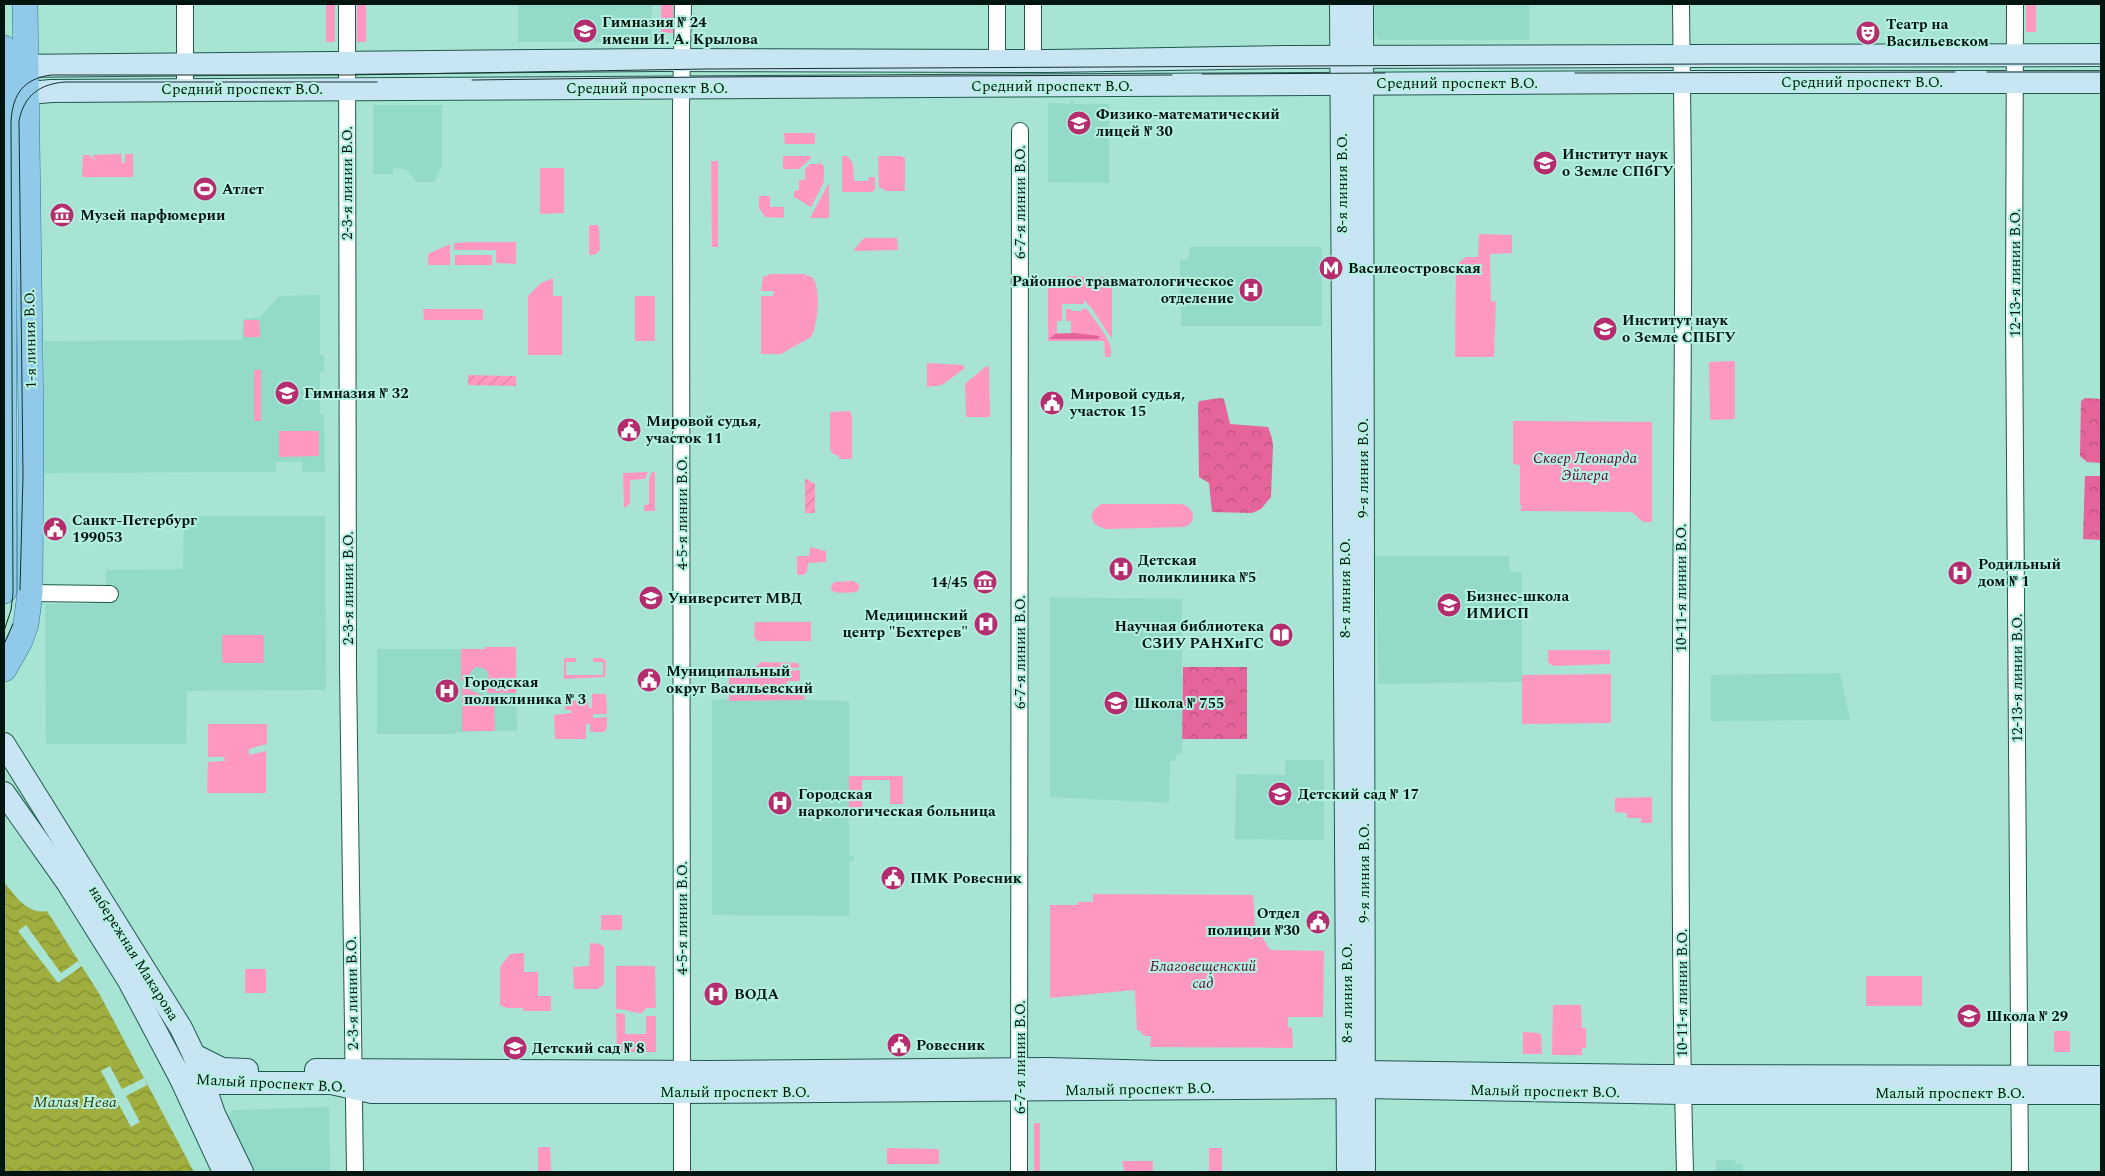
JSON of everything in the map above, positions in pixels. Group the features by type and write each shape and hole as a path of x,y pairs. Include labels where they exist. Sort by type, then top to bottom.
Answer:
{"main road":[{"name":"1-я линия В.О.","path":"4,669 20,641 26,624 30,593 31,419 11,95 25,4"},
{"name":"8-я линия В.О.","path":"1341,4 1352,57 1356,1080 1348,1172"},
{"path":"1352,57 1362,4"},
{"path":"4,48 15,66"},
{"name":"Средний проспект В.О.","path":"15,66 682,60 1049,61 1352,57 2101,55"},
{"name":"Средний проспект В.О.","path":"11,95 51,91 347,88 2101,82"},
{"path":"4,591 11,95"},
{"name":"набережная Макарова","path":"4,744 181,1028 194,1055 214,1114 242,1172"},
{"name":"набережная Макарова","path":"4,793 67,882 129,980 180,1077 224,1172"},
{"path":"4,811 38,843"},
{"name":"Малый проспект В.О.","path":"194,1055 214,1066 232,1070 353,1079 682,1082 1019,1079 1356,1080 1682,1084 2019,1085 2101,1093"},
{"name":"Малый проспект В.О.","path":"180,1077 203,1083 331,1083 353,1079"},
{"name":"Малый проспект В.О.","path":"2019,1085 2101,1077"},
{"path":"1356,1080 1364,1172"}],"street":[{"path":"185,4 185,90"},
{"name":"2-3-я линии В.О.","path":"346,4 348,668 355,1172"},
{"name":"4-5-я линии В.О.","path":"682,1172 683,4"},
{"path":"997,4 997,51"},
{"path":"1033,4 1033,50"},
{"name":"10-11-я линии В.О.","path":"1682,4 1684,295 1681,670 1682,1084 1685,1172"},
{"name":"12-13-я линии В.О.","path":"2015,4 2014,315 2020,1172"},
{"name":"6-7-я линии В.О.","path":"1020,131 1020,1172"},
{"path":"30,593 110,594"}],"shaded area":[{"name":"Гимназия № 24 имени И. А. Крылова","path":"518,4 652,4 652,42 518,42"},
{"path":"1375,4 1529,4 1529,40 1380,40 1375,35"},
{"name":"Физико-математический лицей № 30","path":"1071,101 1074,101 1074,104 1109,104 1109,183 1048,182 1048,103 1070,104"},
{"path":"373,105 442,105 442,166 434,182 417,182 406,169 393,168 393,174 373,174"},
{"name":"Районное травматологическое отделение","path":"1189,247 1322,247 1322,326 1181,326 1180,260 1189,259"},
{"path":"320,295 320,355 324,355 324,372 320,373 320,414 324,414 325,472 302,472 302,462 276,462 276,472 44,473 44,341 242,340 243,319 260,317 279,296"},
{"path":"184,516 325,516 326,690 187,691 186,744 46,744 45,604 91,604 92,600 106,588 106,570 183,569"},
{"name":"Бизнес-школа ИМИСП","path":"1375,556 1509,556 1510,572 1522,572 1522,682 1378,684"},
{"name":"Школа № 755","path":"1050,597 1182,599 1182,754 1177,754 1176,761 1170,761 1169,803 1050,797"},
{"name":"Городская поликлиника № 3","path":"485,647 516,647 517,731 455,732 455,734 377,734 377,649 485,649"},
{"path":"1840,673 1850,720 1711,721 1711,675"},
{"name":"Городская наркологическая больница","path":"712,700 849,701 849,856 854,856 854,861 849,861 849,916 712,915"},
{"name":"Детский сад № 17","path":"1285,760 1324,760 1324,840 1235,839 1236,774 1285,775"},
{"path":"329,1107 330,1172 254,1172 227,1118 232,1110"},
{"path":"1716,1160 1735,1160 1736,1164 1743,1164 1743,1172 1716,1172"}],"green space":[{"path":"326,4 335,4 335,42 326,42"},
{"path":"357,4 366,4 366,42 357,42"},
{"path":"661,4 673,4 673,33 661,33"},
{"path":"2026,4 2036,4 2036,32 2026,32"},
{"path":"784,133 815,133 815,144 785,144"},
{"path":"121,154 122,163 125,163 125,154 133,154 133,177 82,177 83,155 89,155 96,161 92,155"},
{"path":"783,156 811,156 811,158 799,169 783,169"},
{"path":"821,156 821,164 824,166 824,182 811,207 794,197 794,191 799,190 799,180 805,180 805,169 810,164 820,164"},
{"path":"842,156 848,156 853,164 854,181 868,181 869,177 875,177 875,189 872,192 842,192"},
{"path":"878,156 901,156 905,158 905,191 886,191 879,187"},
{"path":"711,161 718,161 718,247 712,247"},
{"path":"540,168 564,168 564,213 540,214"},
{"path":"829,183 829,218 810,218"},
{"path":"759,196 770,196 770,207 784,207 784,218 765,217 759,208"},
{"path":"589,225 597,225 599,227 600,250 596,254 589,255"},
{"path":"1479,234 1512,235 1512,253 1490,254 1491,301 1496,302 1494,357 1455,357 1456,269 1466,257 1478,257"},
{"path":"864,238 897,238 898,250 853,251"},
{"path":"516,242 516,264 496,263 496,250 454,250 454,243"},
{"path":"450,244 450,265 428,265 428,254"},
{"path":"455,255 492,255 492,265 455,265"},
{"path":"771,274 804,274 813,278 818,298 817,316 811,337 781,354 761,354 761,296 773,296 774,291 761,291 763,277"},
{"path":"1068,276 1084,277 1084,283 1086,282 1086,277 1110,277 1103,283 1105,285 1112,280 1112,339 1086,301 1084,301 1084,304 1062,304 1062,321 1057,321 1057,333 1071,333 1071,321 1066,321 1066,309 1082,311 1082,309 1087,309 1108,339 1111,352 1110,357 1105,357 1104,341 1048,341 1048,277 1057,277 1057,287 1068,287"},
{"path":"553,278 553,296 562,296 562,355 528,355 528,296 541,283"},
{"path":"635,296 655,296 655,341 635,341"},
{"path":"423,309 483,309 483,320 424,320"},
{"path":"244,320 259,320 260,337 244,337"},
{"path":"1075,333 1100,336 1098,339 1049,339 1055,334"},
{"path":"1735,361 1735,419 1710,420 1709,362"},
{"path":"927,363 963,365 965,368 942,385 927,387"},
{"path":"989,366 990,417 966,417 965,384 985,367"},
{"path":"254,370 261,370 261,421 254,421"},
{"path":"468,375 516,376 516,386 468,385"},
{"path":"2085,398 2101,399 2101,463 2087,462 2080,456 2081,401"},
{"path":"1224,399 1230,424 1268,427 1272,438 1271,497 1261,509 1252,513 1212,512 1209,483 1199,477 1199,401"},
{"path":"850,411 852,417 852,459 839,459 839,456 833,454 830,449 830,412"},
{"name":"Сквер Леонарда Эйлера","path":"1513,421 1652,422 1652,522 1643,522 1632,512 1520,511 1522,505 1520,505 1520,465 1513,464"},
{"path":"279,431 319,431 319,456 279,457"},
{"path":"648,472 645,479 630,480 630,503 625,508 623,473"},
{"path":"652,472 655,472 655,511 644,511 644,505 649,504 649,479"},
{"path":"2085,476 2101,476 2101,540 2083,539"},
{"path":"805,478 815,484 815,513 805,513"},
{"path":"1101,504 1182,504 1193,513 1193,518 1192,522 1184,527 1106,529 1096,525 1092,519 1093,512"},
{"path":"810,547 826,551 826,562 808,563 807,572 803,575 797,575 797,556 809,556"},
{"path":"853,581 859,584 859,589 856,592 843,593 841,591 841,593 834,592 831,589 832,584 835,582"},
{"path":"755,622 811,622 811,641 758,641 754,637"},
{"path":"222,635 264,635 264,663 222,663"},
{"path":"485,647 516,647 516,693 489,693 480,688 487,682 489,675 482,668 476,667 471,672 470,684 461,680 461,649 485,649"},
{"path":"1548,650 1610,650 1610,664 1554,666 1548,663"},
{"path":"564,658 576,658 576,662 566,662 566,675 603,675 603,662 593,662 593,658 602,658 606,661 605,677 564,679"},
{"path":"761,662 798,663 800,667 788,669 787,671 800,670 800,681 787,681 787,684 800,684 800,695 805,696 804,700 729,701 729,676 752,670 755,673 758,671 755,668"},
{"path":"1183,667 1247,667 1247,739 1182,739"},
{"path":"1611,674 1611,723 1522,724 1522,675"},
{"path":"462,686 494,701 495,731 462,731"},
{"path":"592,694 606,694 607,714 593,714 593,718 607,717 607,728 604,732 590,732 590,724 586,724 586,739 555,739 554,715 571,713 571,710 565,710 565,701 588,700 589,708 592,708"},
{"path":"208,724 267,724 267,744 249,749 249,755 266,751 266,793 207,793 208,762 225,761 224,757 208,757"},
{"path":"849,776 903,776 903,804 890,804 890,780 862,780 862,817 849,818"},
{"path":"1652,797 1652,823 1641,823 1641,818 1627,818 1627,813 1615,812 1615,798"},
{"name":"Благовещенский сад","path":"1093,894 1253,895 1255,925 1270,950 1324,951 1323,1017 1288,1017 1288,1027 1292,1028 1293,1048 1150,1047 1151,1036 1144,1036 1137,1030 1135,990 1050,998 1050,905 1078,905 1078,902 1093,902"},
{"path":"601,915 622,915 622,930 601,930"},
{"path":"590,943 600,944 604,947 604,984 598,989 574,989 573,967 589,966"},
{"path":"524,953 524,972 538,972 538,996 551,996 551,1011 523,1011 523,1008 506,1008 500,1005 500,967 510,954"},
{"path":"616,966 655,966 656,1008 646,1008 642,1013 616,1009"},
{"path":"245,969 266,969 266,993 245,993"},
{"path":"1866,976 1922,976 1922,1006 1866,1006"},
{"path":"1553,1005 1581,1005 1582,1028 1586,1028 1586,1048 1582,1048 1582,1055 1552,1055"},
{"path":"616,1013 625,1014 625,1034 646,1034 646,1016 656,1016 656,1052 617,1052"},
{"path":"2054,1031 2070,1031 2070,1052 2054,1052"},
{"path":"1523,1032 1541,1035 1542,1054 1523,1054"},
{"path":"1034,1123 1040,1123 1040,1172 1034,1172"},
{"path":"538,1147 550,1147 551,1172 538,1172"},
{"path":"887,1148 939,1149 939,1164 887,1164"},
{"path":"1209,1148 1222,1148 1222,1172 1209,1172"},
{"path":"1122,1161 1153,1161 1153,1172 1125,1172"}],"water":[{"name":"Малая Нева","path":"4,882 22,903 33,910 47,911 100,995 194,1172 4,1172"}],"pier":[{"path":"26,925 61,973 78,961 82,966 58,983 18,931"},
{"path":"110,1066 122,1089 144,1078 147,1085 126,1096 140,1122 131,1127 101,1071"}],"tram line":[{"path":"4,631 11,610 13,593 11,121 14,103 21,89 33,80 41,77 51,75 347,75 706,69 2101,64"},
{"path":"1575,73 1955,72"},
{"path":"1987,72 2101,72"},
{"path":"1202,74 1385,73"},
{"path":"472,80 1172,75"},
{"path":"20,590 23,476 19,121 21,112 29,98 41,88 65,82 377,82"},
{"path":"4,644 13,624"}],"place":[{"name":"Гимназия № 24 имени И. А. Крылова","path":"585,31"},
{"name":"Театр на Васильевском","path":"1868,33"},
{"name":"Физико-математический лицей № 30","path":"1079,123"},
{"name":"Институт наук о Земле СПбГУ","path":"1545,163"},
{"name":"Атлет","path":"205,189"},
{"name":"Музей парфюмерии","path":"62,215"},
{"name":"Василеостровская","path":"1331,268"},
{"name":"Районное травматологическое отделение","path":"1251,290"},
{"name":"Институт наук о Земле СПБГУ","path":"1605,329"},
{"name":"Гимназия № 32","path":"287,393"},
{"name":"Мировой судья, участок 15","path":"1052,403"},
{"name":"Мировой судья, участок 11","path":"629,430"},
{"name":"Санкт-Петербург 199053","path":"55,529"},
{"name":"Детская поликлиника №5","path":"1121,569"},
{"name":"Родильный дом № 1","path":"1960,573"},
{"name":"14/45","path":"985,582"},
{"name":"Университет МВД","path":"651,598"},
{"name":"Бизнес-школа ИМИСП","path":"1449,605"},
{"name":"Медицинский центр \"Бехтерев\"","path":"986,624"},
{"name":"Научная библиотека СЗИУ РАНХиГС","path":"1281,635"},
{"name":"Муниципальный округ Васильевский","path":"649,680"},
{"name":"Городская поликлиника № 3","path":"447,691"},
{"name":"Школа № 755","path":"1116,703"},
{"name":"Детский сад № 17","path":"1280,794"},
{"name":"Городская наркологическая больница","path":"780,803"},
{"name":"ПМК Ровесник","path":"893,878"},
{"name":"Отдел полиции №30","path":"1318,922"},
{"name":"ВОДА","path":"716,994"},
{"name":"Школа № 29","path":"1969,1016"},
{"name":"Ровесник","path":"899,1045"},
{"name":"Детский сад № 8","path":"515,1048"}]}
